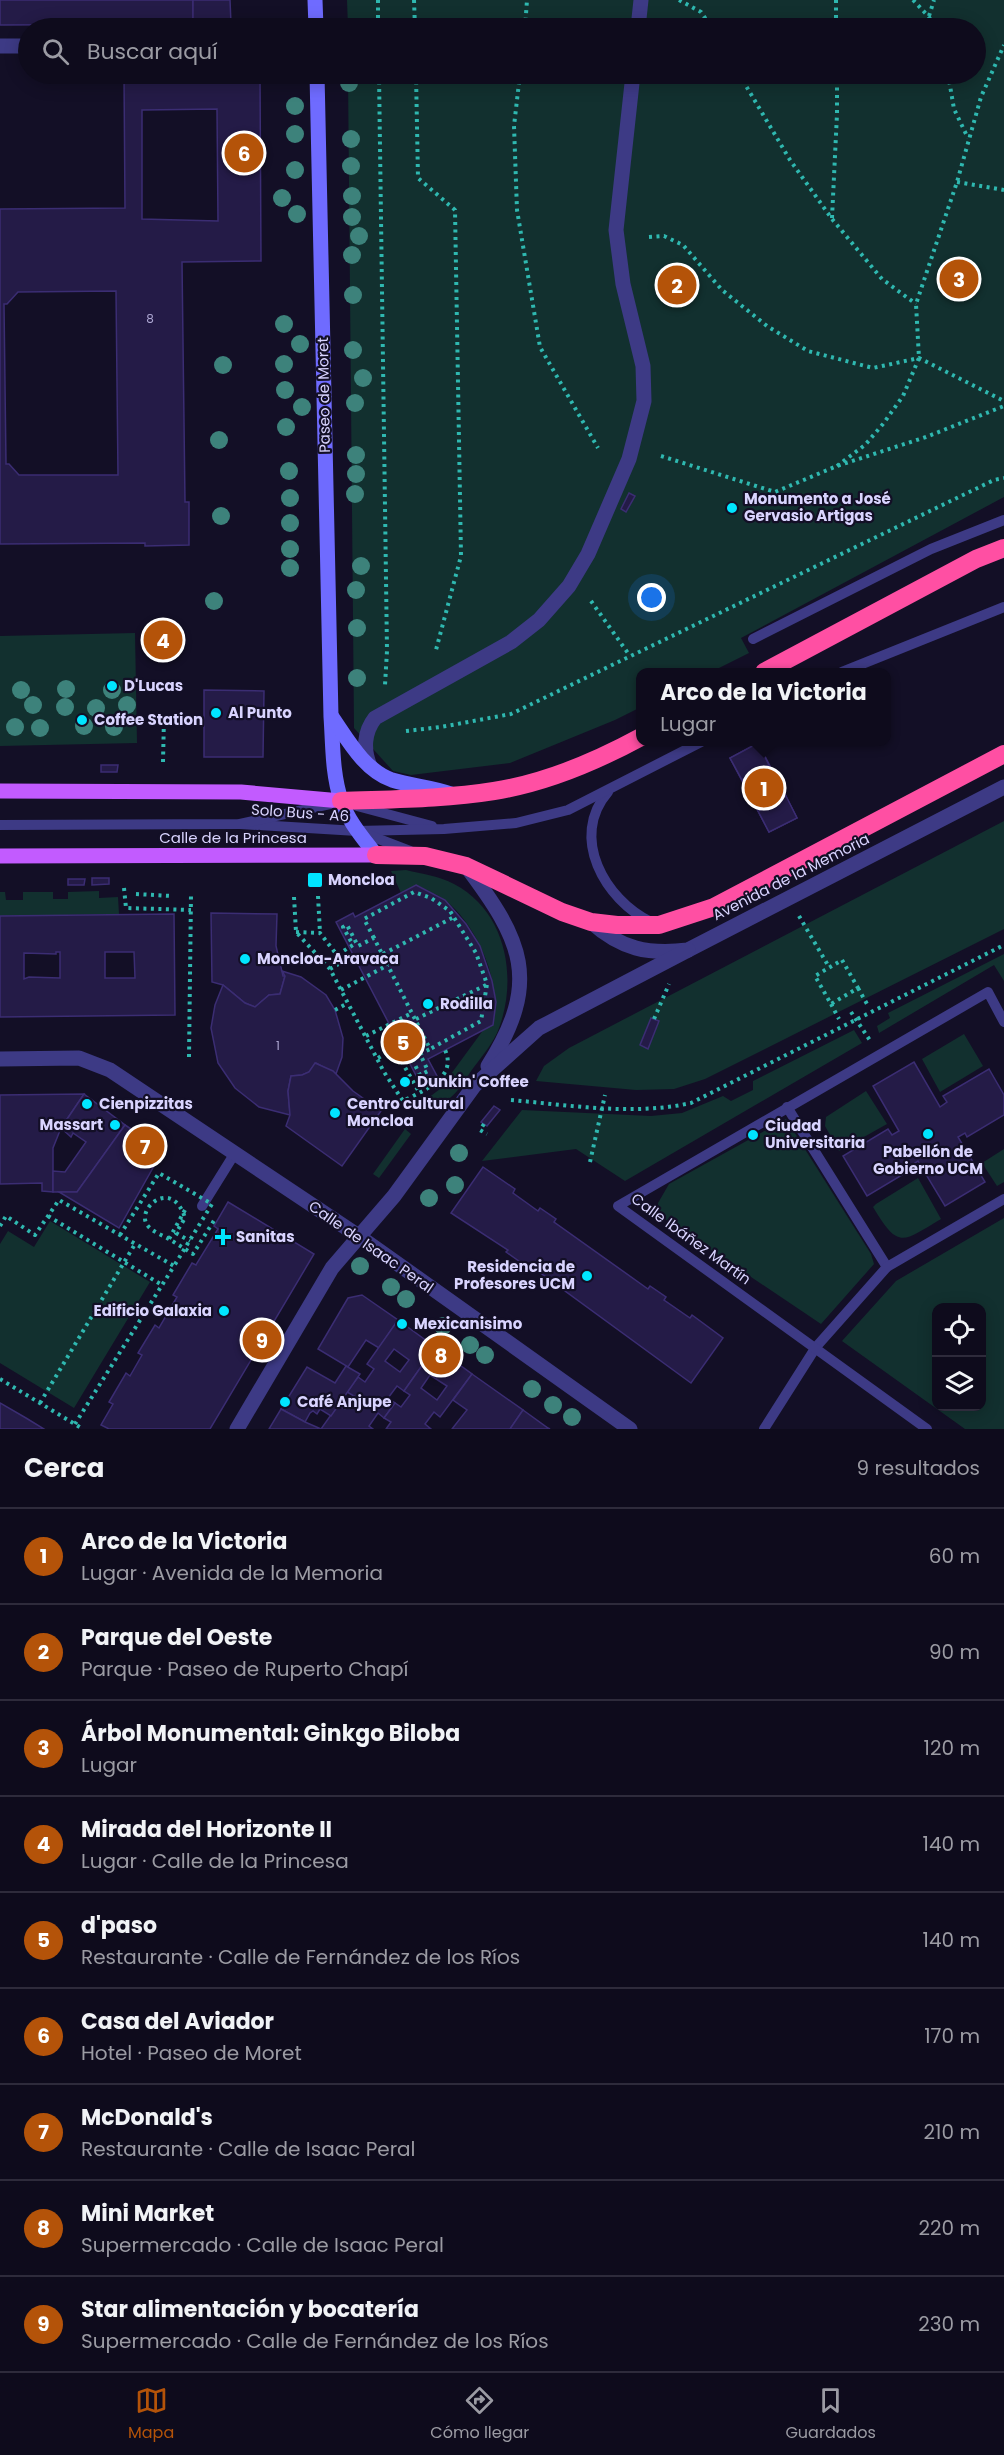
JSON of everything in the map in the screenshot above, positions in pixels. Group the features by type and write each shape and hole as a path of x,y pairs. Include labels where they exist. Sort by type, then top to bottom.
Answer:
{"highway":[{"path":"772,668 976,559 1004,548"},
{"path":"341,801 454,796 496,791 581,767 636,740"},
{"name":"Avenida de la Memoria","path":"466,866 562,912 591,922 617,925 659,925 714,907 1004,754"},
{"name":"Calle de la Princesa","path":"376,855 425,856 466,866"}],"main road":[{"path":"315,0 316,18"},
{"name":"Paseo de Moret","path":"317,84 331,717 335,773 341,801 357,831 376,855"},
{"path":"331,717 358,754 370,766 391,779 430,787 454,796"},
{"path":"2,790 241,792 341,801"},
{"name":"Calle de la Princesa","path":"0,856 376,855"}],"street":[{"path":"639,18 641,0"},
{"path":"0,46 18,46"},
{"path":"370,766 366,741 367,731 375,718 497,651 539,620 553,606 569,586 588,554 629,459 644,401 644,382 643,366 617,256 616,230 632,84"},
{"name":"Avenida de la Memoria","path":"591,922 618,943 645,951 688,950 1004,786"},
{"path":"237,1429 332,1268 394,1196 474,1086 502,1043 512,1022 517,1001 519,968 513,938 492,900 466,866"},
{"path":"474,1086 539,1029 688,950"},
{"name":"Calle de Isaac Peral","path":"0,1059 79,1058 110,1070 360,1237 630,1429"}],"lane":[{"path":"753,639 931,549 1004,520"},
{"path":"852,668 1004,607"},
{"path":"357,831 444,829 516,823 568,810 692,746"},
{"path":"610,790 601,801 593,821 594,852 601,874 611,892 626,907 659,925"},
{"path":"0,825 240,824 341,801 444,829"},
{"name":"Solo Bus - A6","path":"240,824 357,831"},
{"path":"357,831 425,856"},
{"name":"Calle Ibáñez Martín","path":"927,1429 618,1206 988,992 1004,1022"},
{"path":"788,1107 887,1267"},
{"path":"202,1206 235,1154"},
{"path":"764,1429 816,1347 887,1267 1004,1199"}],"path":[{"path":"378,0 378,18"},
{"path":"414,0 415,18"},
{"path":"525,18 526,0"},
{"path":"679,0 701,12 705,18"},
{"path":"836,0 836,18"},
{"path":"913,0 929,17"},
{"path":"929,17 934,0"},
{"path":"837,466 865,445 883,424 903,396 919,358 916,304 957,182 981,97 1004,45"},
{"path":"379,84 387,651 384,685"},
{"path":"416,84 418,178 455,210 461,556 436,650"},
{"path":"519,84 514,126 517,210 540,347 598,448"},
{"path":"745,84 790,160 832,219 882,279 916,304"},
{"path":"832,219 837,84"},
{"path":"950,84 954,109 969,139"},
{"path":"957,182 1004,190"},
{"path":"649,237 664,236 683,245 722,290 767,326 808,351 873,368 919,358 1004,401"},
{"path":"661,456 775,492 837,466 926,437 1004,406"},
{"path":"406,731 511,714 994,480 1004,478"},
{"path":"591,601 630,656"},
{"path":"163,762 164,717"},
{"path":"124,888 126,908 191,910"},
{"path":"419,1092 402,1062 411,1057 420,1075 428,1071 420,1054 430,1049 481,1021 487,984 476,952 454,917 431,898 414,892 364,919 430,1049"},
{"path":"136,894 172,896"},
{"path":"189,1056 191,895"},
{"path":"318,896 320,933 337,955 353,945 343,927 347,925 358,946 374,938"},
{"path":"294,897 296,932 330,969 403,1101 438,1081 448,1066 449,1058 445,1050"},
{"path":"799,916 829,968"},
{"path":"382,954 454,917"},
{"path":"296,932 320,933"},
{"path":"511,1101 663,1109 691,1103 1004,945"},
{"path":"330,969 354,955"},
{"path":"839,1019 815,975 842,960 867,1004"},
{"path":"341,990 388,966"},
{"path":"416,1019 487,984"},
{"path":"654,1019 669,984"},
{"path":"831,1004 858,988"},
{"path":"336,1010 348,1003"},
{"path":"366,1036 412,1013"},
{"path":"378,1058 400,1045"},
{"path":"590,1162 605,1095"},
{"path":"484,1124 480,1130 487,1134"},
{"path":"75,1424 212,1204 159,1173 120,1235"},
{"path":"169,1239 147,1226 145,1219 146,1212 153,1201 159,1198 171,1198 181,1205 185,1218 176,1233 190,1241"},
{"path":"0,1226 6,1216 35,1235 58,1200 174,1266"},
{"path":"48,1216 162,1285"},
{"path":"40,1403 135,1244"},
{"path":"0,1379 83,1429"}],"green space":[{"path":"347,0 1004,0 1004,497 741,638 749,653 719,668 636,668 636,710 615,720 510,763 411,775 393,771 354,728 348,84 986,84 986,18 348,18"},
{"path":"135,633 137,743 0,746 0,636"},
{"path":"1004,821 1004,929 705,1079 674,1089 636,1090 536,1081 544,1066 569,1048"},
{"path":"406,870 448,881 472,896 486,911 496,928 507,967 505,1008 494,1038 457,1091 441,1104 433,1107 428,1098 440,1089 484,1029 493,1025 494,988 480,946 473,932 455,909 442,898 417,885 401,893 391,871"},
{"path":"99,891 99,898 118,897 119,914 0,916 0,892 5,892 6,900 23,900 23,892 53,892 53,899 68,899 68,892"},
{"path":"1004,954 1004,981 994,965 879,1033 877,1026 890,1018 888,1013"},
{"path":"854,1030 862,1043 625,1181 576,1149 482,1161 522,1110 651,1116 682,1113 723,1096 731,1101 753,1090 753,1081"},
{"path":"964,1034 983,1066 940,1092 922,1059"},
{"path":"866,1091 887,1124 839,1151 825,1126 826,1117"},
{"path":"786,1119 871,1254 874,1264 821,1324 659,1215 658,1203 669,1184"},
{"path":"405,1129 411,1134 379,1178 373,1174"},
{"path":"1004,1149 1004,1182 997,1186 982,1163"},
{"path":"918,1178 941,1219 918,1233 902,1238 889,1230 873,1207"},
{"path":"1004,1218 1004,1429 965,1429 940,1411 986,1411 986,1303 932,1303 932,1405 842,1341 896,1281"},
{"path":"50,1221 150,1282 74,1408 0,1363 0,1244 8,1231 34,1247"}],"building":[{"path":"0,0 193,0 193,18 18,18 18,25 0,25"},
{"path":"193,0 230,0 231,18 193,18"},
{"path":"124,84 260,84 261,261 182,262 185,502 189,502 189,545 0,544 0,209 125,208","holes":["217,109 218,221 142,219 142,110","116,291 118,475 19,475 9,464 6,464 4,304 7,304 18,292"]},
{"path":"629,493 635,496 626,512 621,509"},
{"path":"204,690 264,691 263,757 204,757"},
{"path":"752,746 760,746 797,818 769,832 730,758"},
{"path":"752,746 760,746 769,765 742,780 730,758"},
{"path":"101,765 118,765 117,772 101,772"},
{"path":"769,765 786,796 758,811 742,780"},
{"path":"786,796 797,818 769,832 758,811"},
{"path":"92,878 109,878 109,884 92,885"},
{"path":"68,879 85,879 84,885 68,885"},
{"path":"416,885 445,900 466,924 480,946 492,981 496,1002 493,1025 428,1059 437,1076 421,1085 336,922 353,913 355,917"},
{"name":"Moncloa-Aravaca","path":"211,913 277,914 276,946 283,976 285,976 280,994 269,995 255,1007 245,1003 223,985 212,982"},
{"path":"174,914 175,1015 0,1017 0,916","holes":["60,952 60,978 29,977 24,979 24,953 56,954","105,952 134,952 135,978 105,978"]},
{"path":"282,971 301,977 326,995 335,1010 343,1038 342,1057 336,1074 316,1063 309,1072 291,1076 288,1091 290,1115 259,1107 235,1088 218,1063 211,1028 215,1005 223,985 245,1003 255,1007 269,995 280,994 285,976"},
{"path":"651,1018 659,1021 648,1049 640,1045"},
{"name":"Pabellón de Gobierno UCM","path":"914,1062 940,1107 947,1102 943,1096 989,1069 1004,1095 1004,1115 967,1137 965,1133 958,1137 985,1182 945,1206 918,1161 910,1166 912,1169 867,1196 843,1156 888,1129 892,1135 899,1131 873,1086"},
{"name":"Centro cultural Moncloa","path":"315,1063 333,1071 353,1091 381,1111 342,1166 286,1126 290,1115 288,1091 291,1076 309,1072"},
{"path":"84,1094 61,1128 53,1148 53,1192 42,1191 42,1183 0,1184 0,1095"},
{"path":"84,1094 125,1125 77,1192 53,1192 53,1171 65,1172 86,1142 73,1133 71,1137 61,1128"},
{"path":"494,1106 500,1110 487,1126 481,1122"},
{"path":"125,1125 163,1150 119,1228 59,1192 77,1192"},
{"name":"Residencia de Profesores UCM","path":"483,1167 515,1189 513,1193 538,1211 540,1208 556,1219 554,1222 648,1289 650,1286 666,1297 664,1300 690,1318 692,1315 723,1338 691,1383 528,1264 526,1266 506,1252 508,1250 451,1213"},
{"name":"Edificio Galaxia","path":"228,1202 314,1254 210,1429 109,1429 101,1425 113,1404 109,1402 126,1373 130,1376 142,1355 138,1353 155,1325 159,1328 177,1297 173,1295 192,1263 196,1265 218,1229 214,1226"},
{"path":"362,1295 398,1320 379,1348 366,1340 348,1367 318,1349 348,1298"},
{"path":"398,1320 435,1347 404,1391 397,1386 388,1398 395,1403 384,1418 378,1413 369,1426 373,1429 321,1429 338,1405 345,1409 354,1396 347,1392 358,1377 365,1382 374,1369 367,1364","holes":["394,1349 409,1360 400,1372 385,1361"]},
{"path":"435,1347 472,1374 440,1417 434,1412 425,1424 431,1429 386,1429 391,1422 384,1418 395,1403 401,1407 410,1395 404,1391","holes":["430,1375 447,1386 437,1400 421,1388"]},
{"path":"346,1366 360,1374 331,1416 320,1409 317,1414 313,1411 310,1413 305,1422 281,1409 307,1367 335,1383"},
{"path":"472,1374 523,1410 510,1429 452,1429 467,1410 453,1400"},
{"path":"0,1403 26,1418 44,1429 0,1429"},
{"path":"281,1409 305,1422 321,1429 269,1429"},
{"path":"523,1410 548,1428 550,1429 510,1429"}],"place":[{"name":"Casa del Aviador","path":"244,153"},
{"name":"Árbol Monumental: Ginkgo Biloba","path":"959,279"},
{"name":"Parque del Oeste","path":"677,285"},
{"name":"Monumento a José Gervasio Artigas","path":"732,508"},
{"name":"Mirada del Horizonte II","path":"163,640"},
{"name":"D'Lucas","path":"112,686"},
{"name":"Al Punto","path":"216,713"},
{"name":"Coffee Station","path":"82,720"},
{"name":"Arco de la Victoria","path":"764,788"},
{"name":"Moncloa","path":"315,880"},
{"name":"Moncloa-Aravaca","path":"245,959"},
{"name":"Rodilla","path":"428,1004"},
{"name":"d'paso","path":"403,1042"},
{"name":"Dunkin' Coffee","path":"405,1082"},
{"name":"Cienpizzitas","path":"87,1104"},
{"name":"Centro cultural Moncloa","path":"335,1113"},
{"name":"Massart","path":"115,1125"},
{"name":"Pabellón de Gobierno UCM","path":"928,1134"},
{"name":"Ciudad Universitaria","path":"753,1135"},
{"name":"McDonald's","path":"145,1146"},
{"name":"Sanitas","path":"223,1237"},
{"name":"Residencia de Profesores UCM","path":"587,1276"},
{"name":"Edificio Galaxia","path":"224,1311"},
{"name":"Mexicanisimo","path":"402,1324"},
{"name":"Star alimentación y bocatería","path":"262,1340"},
{"name":"Mini Market","path":"441,1355"},
{"name":"Café Anjupe","path":"285,1402"}]}
